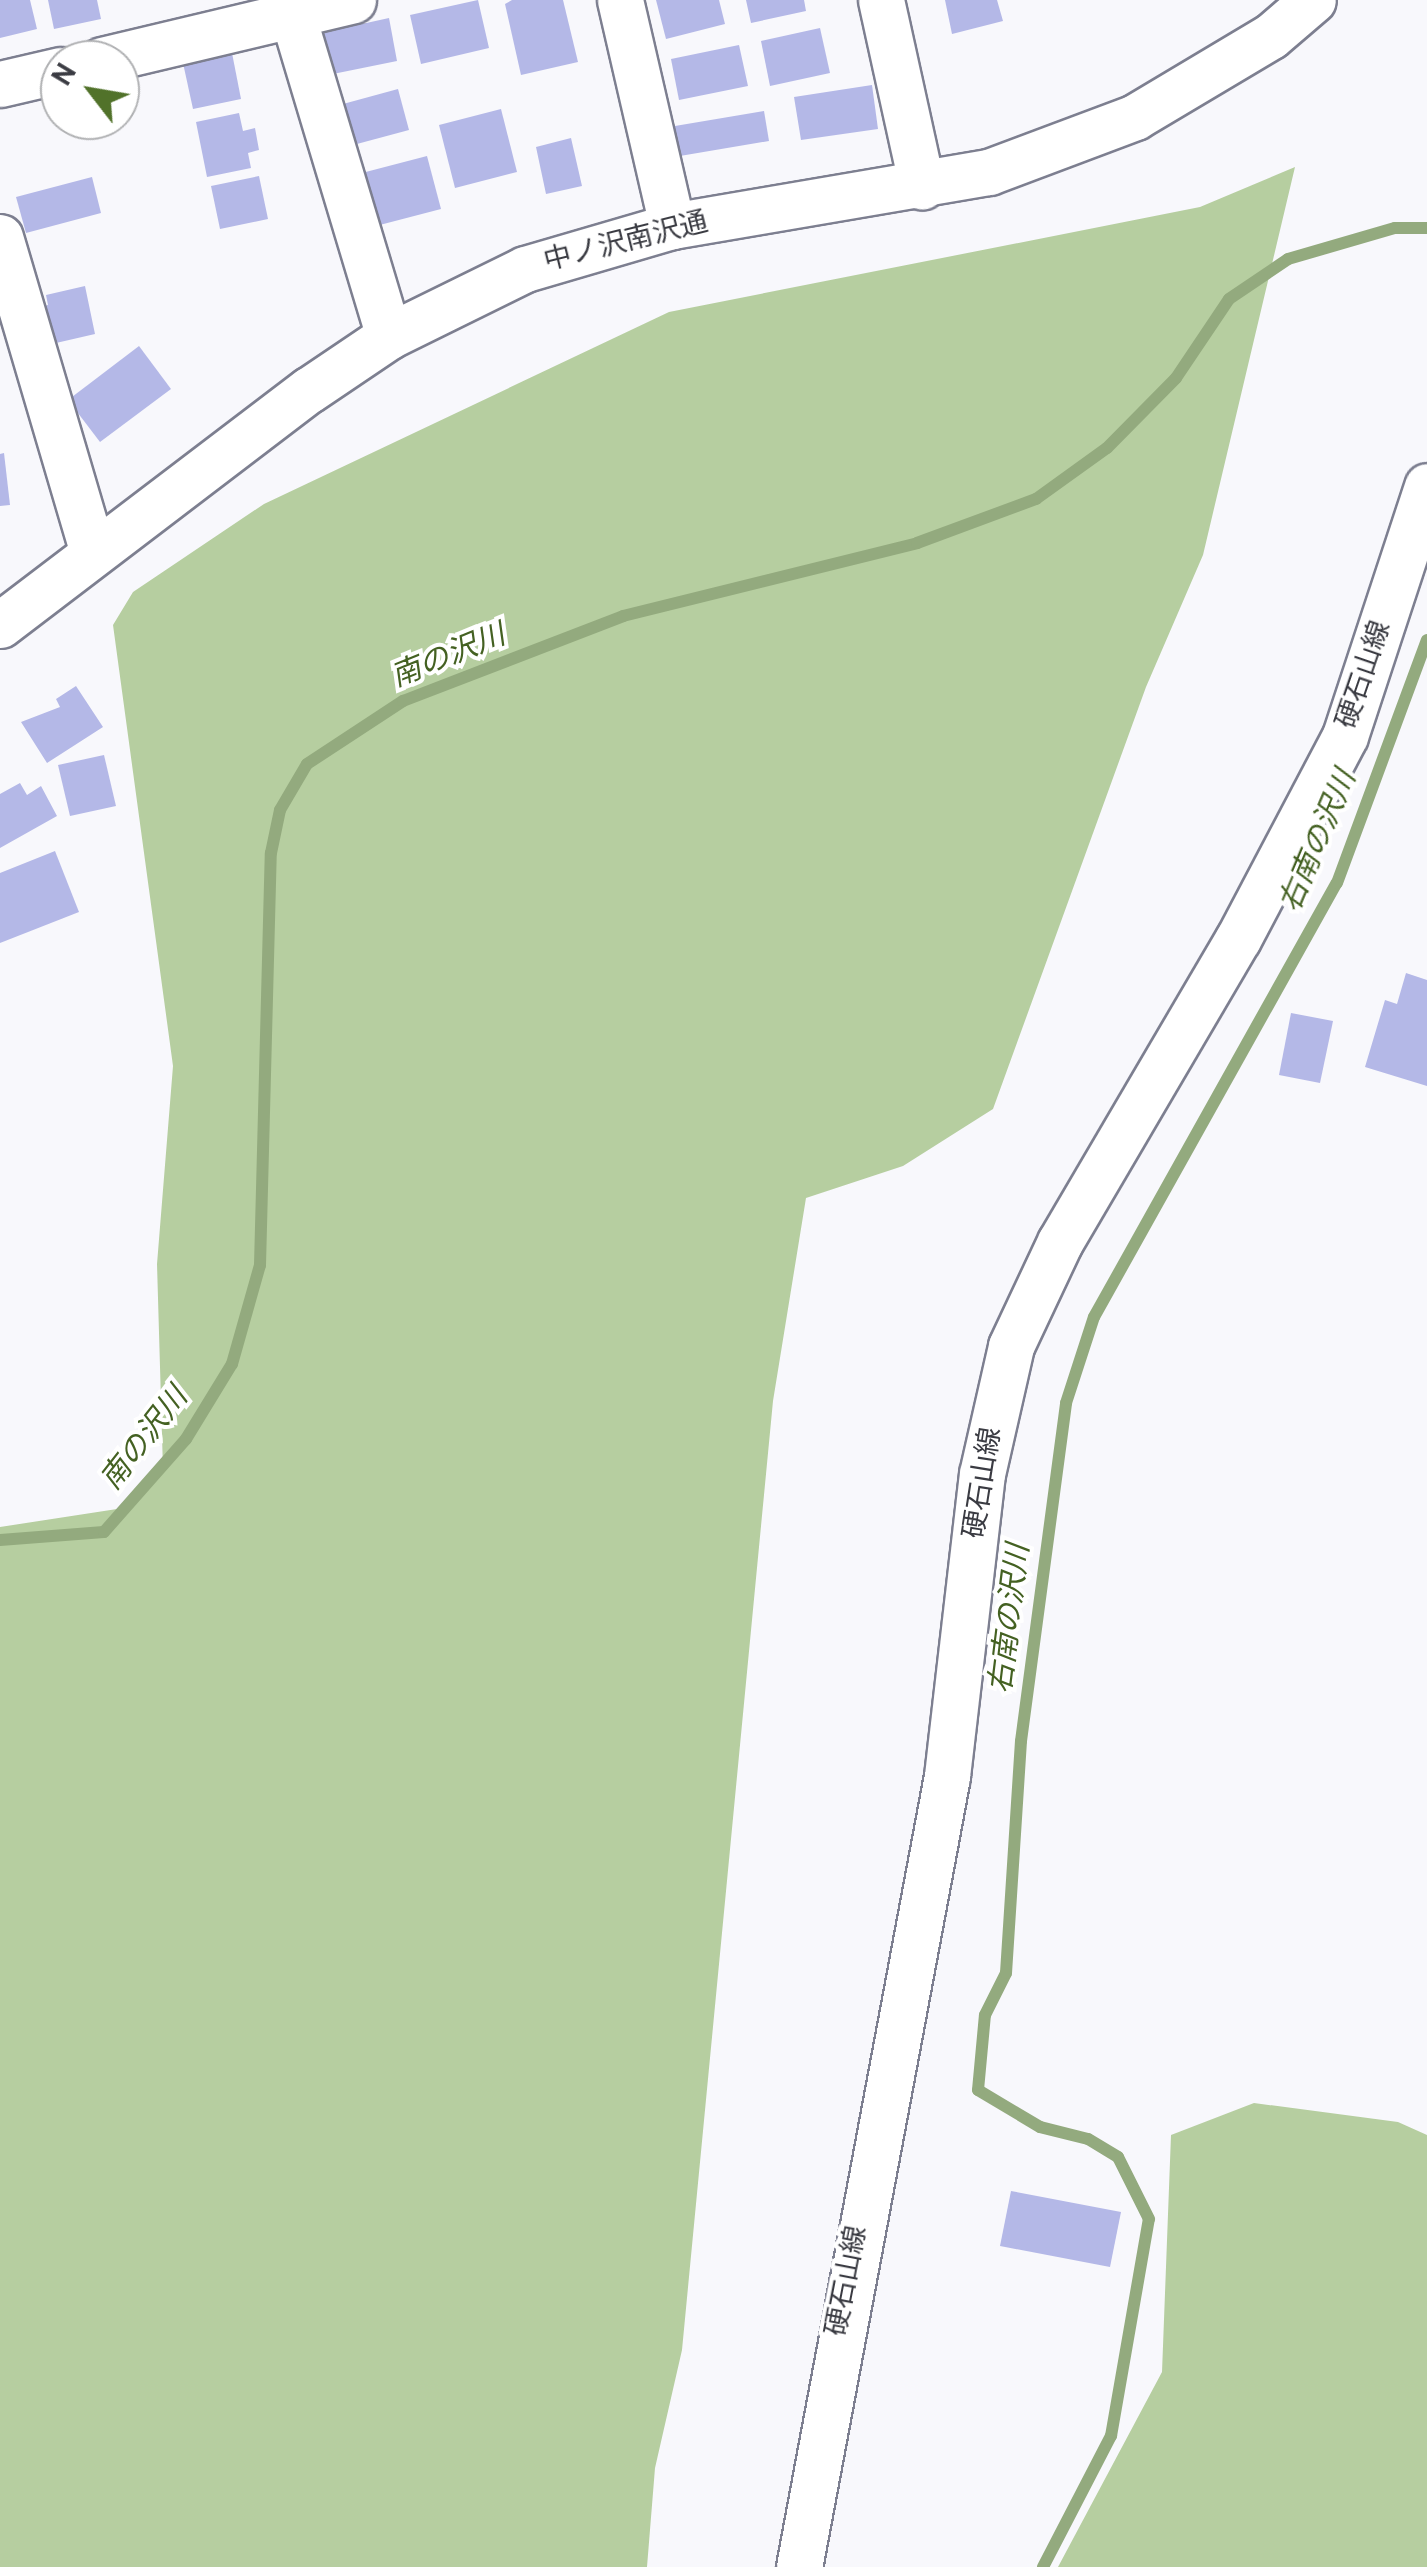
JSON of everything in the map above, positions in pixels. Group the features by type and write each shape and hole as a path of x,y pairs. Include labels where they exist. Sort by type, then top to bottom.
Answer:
{"street":[{"path":"140,49 290,7 354,0"},
{"path":"620,0 672,226"},
{"path":"881,0 922,187"},
{"name":"中ノ沢南沢通","path":"0,625 93,552 389,336 525,268 672,226 922,187 989,172 1135,117 1271,36 1313,0"},
{"path":"290,7 389,336"},
{"path":"0,84 40,75"},
{"path":"0,237 9,317 93,552"},
{"name":"硬石山線","path":"799,2567 947,1776 982,1474 1010,1346 1060,1242 1238,939 1345,736 1427,486"}],"green space":[{"path":"1295,167 1203,555 1146,687 993,1109 903,1166 806,1198 773,1401 682,2350 655,2468 647,2567 0,2567 0,1527 117,1509 163,1470 157,1264 173,1066 113,625 133,592 264,504 669,312 1200,207"},
{"path":"1254,2103 1398,2122 1427,2135 1427,2567 1058,2567 1162,2372 1171,2135"}],"building":[{"path":"0,0 30,0 37,29 0,38"},
{"path":"48,0 97,0 101,19 54,29"},
{"path":"478,0 489,48 421,64 410,15"},
{"path":"512,0 563,0 578,62 521,75 505,4"},
{"path":"656,0 719,0 725,24 666,39"},
{"path":"746,0 804,0 806,11 751,23"},
{"path":"945,0 997,0 1003,21 952,34"},
{"path":"389,18 397,61 323,76 321,33"},
{"path":"820,28 830,73 770,86 761,41"},
{"path":"739,45 748,86 679,100 671,59"},
{"path":"232,53 241,99 193,109 183,63"},
{"path":"872,85 878,129 801,140 794,97"},
{"path":"398,89 409,130 342,148 332,107"},
{"path":"501,109 517,172 455,188 439,125"},
{"path":"764,111 769,141 674,157 669,127"},
{"path":"239,113 243,131 255,128 259,150 248,153 251,168 207,177 196,122"},
{"path":"571,138 582,186 546,194 536,147"},
{"path":"427,156 441,209 372,227 358,174"},
{"path":"259,176 268,219 220,229 211,186"},
{"path":"92,177 101,213 26,233 16,197"},
{"path":"85,286 95,334 56,343 53,329 40,332 35,308 48,305 46,295"},
{"path":"139,346 171,389 100,442 68,400"},
{"path":"4,453 10,505 0,506 0,454"},
{"path":"76,686 103,727 47,763 21,722 60,707 56,699"},
{"path":"104,755 116,806 70,816 58,765"},
{"path":"20,783 27,795 41,786 57,816 0,848 0,794"},
{"path":"55,851 79,912 0,943 0,873"},
{"path":"1406,973 1427,980 1427,1086 1365,1067 1385,1000 1397,1004"},
{"path":"1291,1013 1333,1021 1320,1083 1279,1075"},
{"path":"1011,2191 1121,2212 1110,2267 1000,2246"}],"waterway":[{"name":"南の沢川","path":"0,1540 104,1532 186,1439 232,1364 260,1265 271,853 280,810 307,764 403,701 623,616 917,543 1036,499 1107,448 1176,378 1229,299 1288,259 1395,228 1427,228"},
{"name":"右南の沢川","path":"1043,2567 1111,2436 1149,2219 1118,2157 1088,2139 1040,2127 978,2090 985,2015 1006,1973 1021,1741 1066,1403 1094,1317 1337,883 1427,640"}]}
